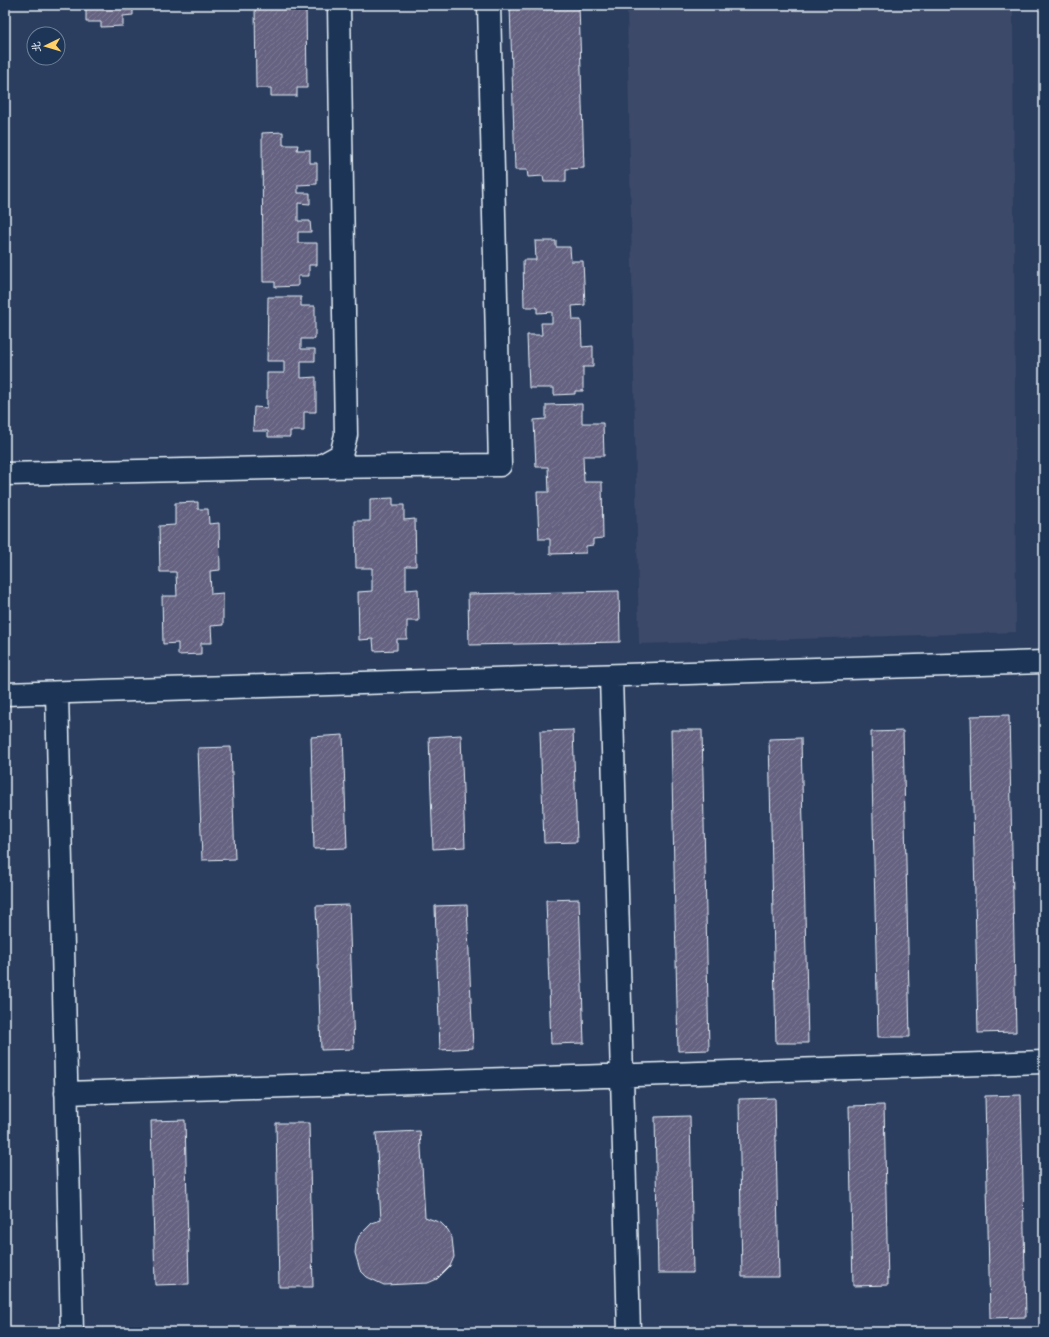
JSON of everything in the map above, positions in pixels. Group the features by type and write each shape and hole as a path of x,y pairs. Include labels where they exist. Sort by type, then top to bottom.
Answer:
{"street":[{"path":"319,467 341,455 346,435 339,5"},
{"path":"5,474 319,467 500,465 489,5"},
{"path":"5,694 1044,662"},
{"path":"611,676 629,1332"},
{"path":"57,693 72,1332"},
{"path":"66,1093 1044,1062"}],"shaded area":[{"path":"627,5 1013,5 1016,632 639,644"}],"building":[{"path":"86,5 133,5 133,15 123,16 123,26 101,27 101,22 86,22"},
{"path":"255,5 306,5 307,88 297,88 297,96 271,96 271,88 256,88"},
{"path":"510,5 579,5 584,168 566,169 566,182 544,182 543,176 528,177 527,170 515,170"},
{"path":"283,132 283,145 298,145 297,150 310,150 310,163 317,163 317,184 298,185 298,193 310,193 310,204 298,203 298,221 310,221 311,232 298,232 298,243 317,243 317,265 309,265 309,276 298,276 298,286 275,287 275,282 263,282 262,133"},
{"path":"535,241 556,241 556,247 570,247 571,261 583,261 585,305 572,306 573,320 581,320 582,347 593,346 593,367 583,367 583,391 575,391 575,394 554,395 554,388 529,388 527,335 542,335 541,323 552,323 552,312 537,313 537,307 524,307 523,260 536,260"},
{"path":"5,250 7,250 7,268 5,268"},
{"path":"268,297 301,297 301,306 315,306 315,339 301,339 301,349 315,349 315,361 301,361 301,378 316,377 316,412 304,412 304,431 290,431 290,437 268,437 268,431 253,431 254,407 267,408 267,373 284,373 284,361 267,361"},
{"path":"582,404 582,423 603,423 604,456 583,456 584,482 602,482 603,538 593,539 593,545 586,546 586,553 550,554 550,539 539,539 537,492 549,492 548,467 536,467 534,420 546,419 546,405"},
{"path":"393,498 393,505 404,505 404,520 415,519 416,566 406,566 406,590 418,589 419,621 407,621 407,639 397,639 397,650 374,651 373,639 359,640 358,592 372,591 372,568 356,568 355,521 370,521 370,499"},
{"path":"198,502 198,509 208,509 209,524 219,523 220,570 210,571 211,594 223,593 223,625 211,626 212,643 201,643 201,654 178,655 178,643 163,644 162,596 177,596 176,572 160,572 159,526 175,525 175,503"},
{"path":"619,591 620,642 469,645 468,594"},
{"path":"1009,715 1016,1032 978,1033 971,716"},
{"path":"573,730 577,842 544,843 540,731"},
{"path":"671,730 702,730 709,1050 678,1051"},
{"path":"903,731 910,1037 878,1037 871,732"},
{"path":"343,735 347,848 314,849 311,737"},
{"path":"461,735 465,847 433,849 429,737"},
{"path":"801,738 808,1043 776,1043 769,739"},
{"path":"231,747 235,859 202,860 198,748"},
{"path":"579,899 584,1043 551,1044 546,900"},
{"path":"349,905 354,1049 321,1050 316,906"},
{"path":"467,905 473,1048 440,1050 435,906"},
{"path":"1021,1095 1026,1317 990,1318 985,1096"},
{"path":"775,1098 779,1277 742,1277 739,1099"},
{"path":"884,1105 888,1285 853,1286 849,1106"},
{"path":"690,1116 693,1273 658,1273 655,1117"},
{"path":"185,1120 189,1284 155,1285 151,1121"},
{"path":"276,1123 309,1123 313,1287 279,1287"},
{"path":"420,1131 425,1217 441,1223 448,1230 452,1238 454,1257 450,1266 437,1279 428,1283 384,1285 367,1277 360,1270 355,1253 359,1236 372,1223 381,1220 376,1133"},
{"path":"869,1330 869,1332 844,1332 844,1331"}]}
